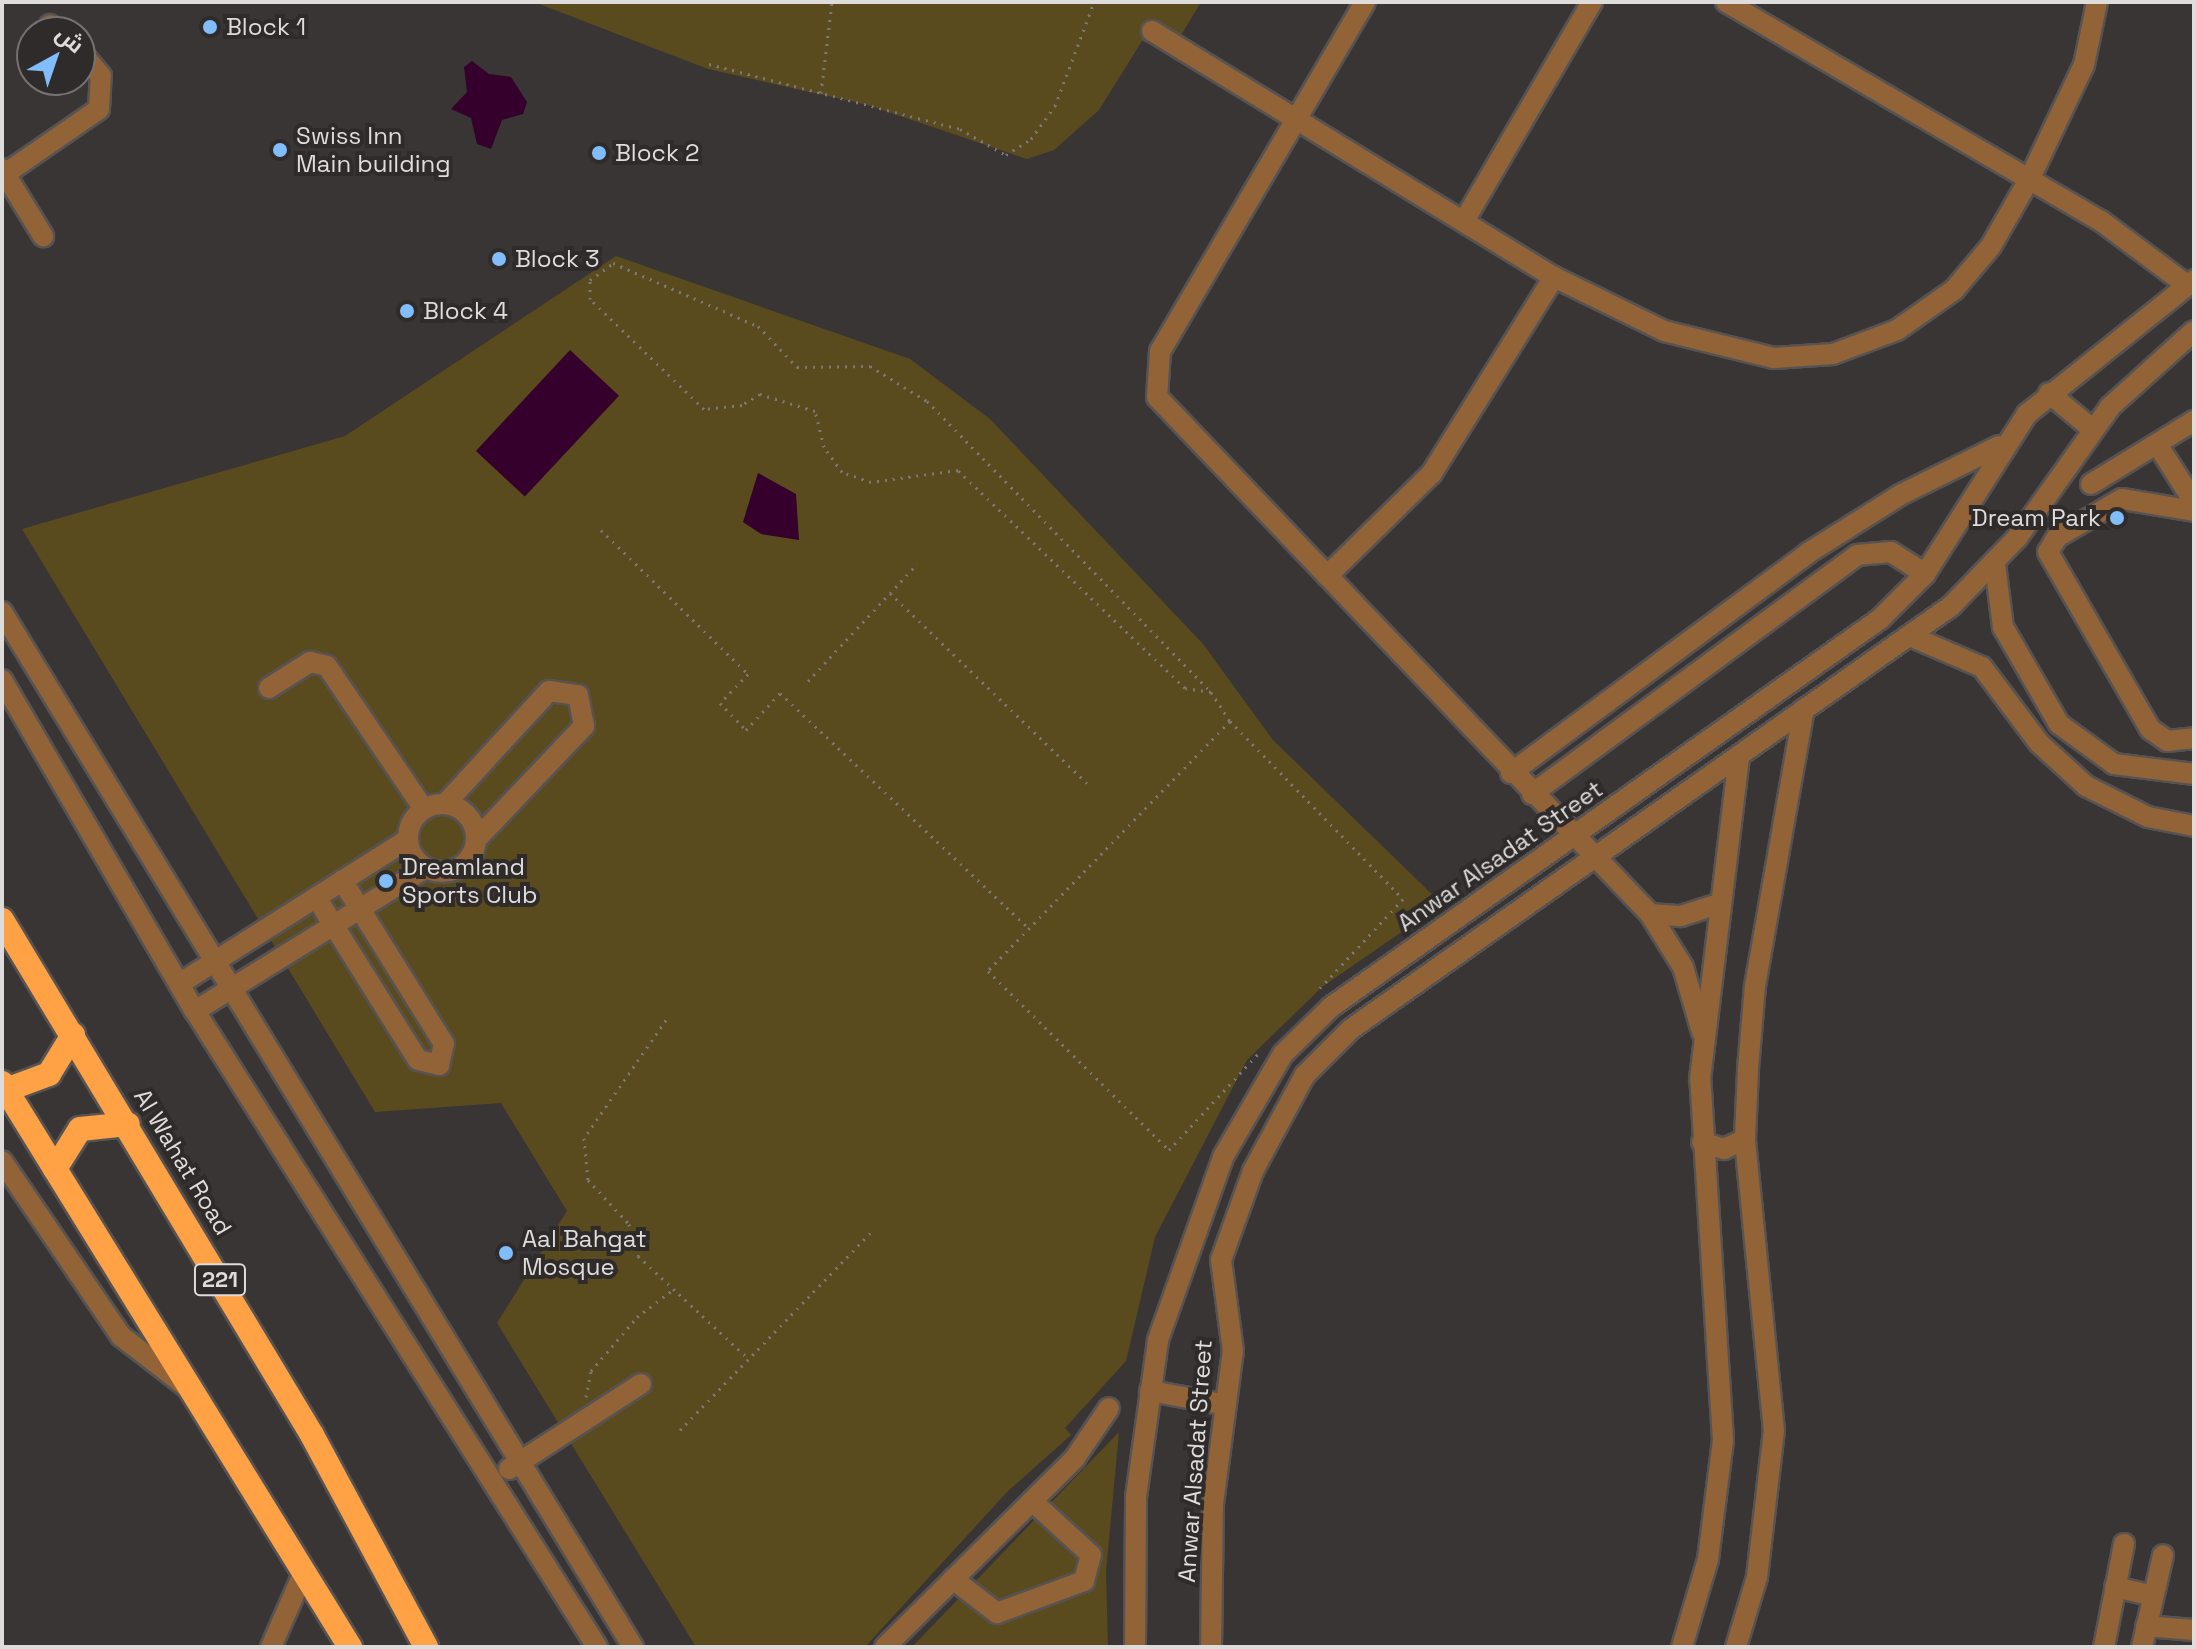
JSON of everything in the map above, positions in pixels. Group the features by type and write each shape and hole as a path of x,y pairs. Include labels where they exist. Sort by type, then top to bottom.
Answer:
{"highway":[{"name":"Al Wahat Road","path":"2,920 128,1124 426,1647"},
{"path":"73,1035 49,1074 4,1086 350,1647"},
{"path":"55,1169 80,1129 128,1124"}],"street":[{"path":"1365,2 1160,351 1157,397 1511,773 1650,914 1683,967 1702,1032"},
{"path":"1464,221 1592,2"},
{"path":"1726,2 2030,178 2190,282"},
{"path":"1152,31 1554,277 1714,348 1774,358 1833,354 1897,330 1954,290 1991,246 2030,178 2084,65 2097,2"},
{"path":"43,236 3,173 99,109 101,76 96,70"},
{"path":"1327,576 1432,473 1554,277"},
{"name":"Anwar Alsadat Street","path":"1135,1647 1133,1550 1150,1391 1197,1219 1252,1098 1283,1054 1331,1007 1880,619 1925,574 1999,446 2049,393 2190,282"},
{"name":"Anwar Alsadat Street","path":"1211,1647 1213,1504 1233,1351 1221,1260 1253,1171 1305,1075 1351,1029 1910,636 1995,564 2092,429 2128,386 2194,331"},
{"path":"2049,393 2092,429"},
{"path":"2091,484 2194,421"},
{"path":"2157,444 2194,502"},
{"path":"1511,773 1840,532 1999,446"},
{"path":"2194,511 2122,499 2057,537 2048,552 2150,729 2167,741 2194,738"},
{"path":"1840,532 1857,555"},
{"path":"1532,794 1857,555 1891,552 1925,574"},
{"path":"1995,564 2003,627 2059,724 2114,764 2194,774"},
{"path":"2,612 633,1647"},
{"path":"1910,636 1982,667 2046,750 2086,786 2148,817 2194,826"},
{"path":"269,688 310,662 327,666 424,809"},
{"path":"2,680 195,1011 496,1478 597,1647"},
{"path":"179,984 408,839 424,809 445,804 549,691 578,695 584,726 476,840 463,865 426,868 195,1011"},
{"path":"1736,1647 1757,1577 1774,1431 1745,1139 1755,986 1804,709"},
{"path":"1682,1647 1708,1559 1723,1440 1702,1142 1702,1032 1739,755"},
{"path":"445,804 471,820 476,840"},
{"path":"408,839 426,868"},
{"path":"316,897 418,1060 439,1065 444,1044 342,880"},
{"path":"1650,914 1681,916 1719,904"},
{"path":"1702,1142 1724,1149 1745,1139"},
{"path":"2,1161 121,1336 193,1392"},
{"path":"496,1478 641,1384"},
{"path":"1150,1391 1226,1405"},
{"path":"885,1647 1095,1435 1109,1408"},
{"path":"953,1579 997,1613 1084,1581 1091,1555 1032,1501"},
{"path":"2104,1647 2124,1544"},
{"path":"2142,1647 2163,1555"},
{"path":"271,1647 304,1572"},
{"path":"2115,1587 2153,1596"},
{"path":"2146,1626 2194,1630"}],"path":[{"path":"821,93 832,2"},
{"path":"709,64 960,129 1006,155 1031,139 1055,106 1094,2"},
{"path":"1211,692 1185,688 958,470 871,482 842,472 824,447 815,411 760,394 742,405 704,409 590,299 590,280 613,263 758,326 797,367 870,366 927,401 1211,692 1230,721 1403,899 1307,1002"},
{"path":"601,530 748,674 720,703 746,730 780,693 1026,926"},
{"path":"808,681 917,564"},
{"path":"890,593 1089,785"},
{"path":"1230,721 1026,926 988,971 1169,1150 1265,1047"},
{"path":"666,1020 584,1138 588,1180 629,1224 638,1256 749,1359"},
{"path":"680,1430 873,1230"},
{"path":"576,1426 591,1371 637,1317 674,1289"}],"shaded area":[{"path":"534,2 1201,2 1171,52 1142,41 1099,110 1054,150 1027,159 868,105 708,69"},
{"path":"472,61 489,74 511,77 527,102 523,114 502,120 491,149 477,144 471,118 451,109 467,92 464,67"},
{"path":"616,256 910,359 990,419 1203,644 1273,740 1442,904 1322,987 1247,1060 1155,1237 1126,1361 1065,1428 1071,1435 1007,1492 865,1647 696,1647 497,1323 567,1211 501,1103 375,1112 22,529 345,436"},
{"path":"570,350 619,396 525,497 476,451"},
{"path":"758,473 796,494 799,540 761,534 743,522"},
{"path":"1119,1432 1106,1572 1108,1647 912,1647"}],"place":[{"name":"Block 1","path":"210,27"},
{"name":"Swiss Inn Main building","path":"280,150"},
{"name":"Block 2","path":"599,153"},
{"name":"Block 3","path":"499,259"},
{"name":"Block 4","path":"407,311"},
{"name":"Dream Park","path":"2117,518"},
{"name":"Dreamland Sports Club","path":"386,881"},
{"name":"Aal Bahgat Mosque","path":"506,1253"}]}
